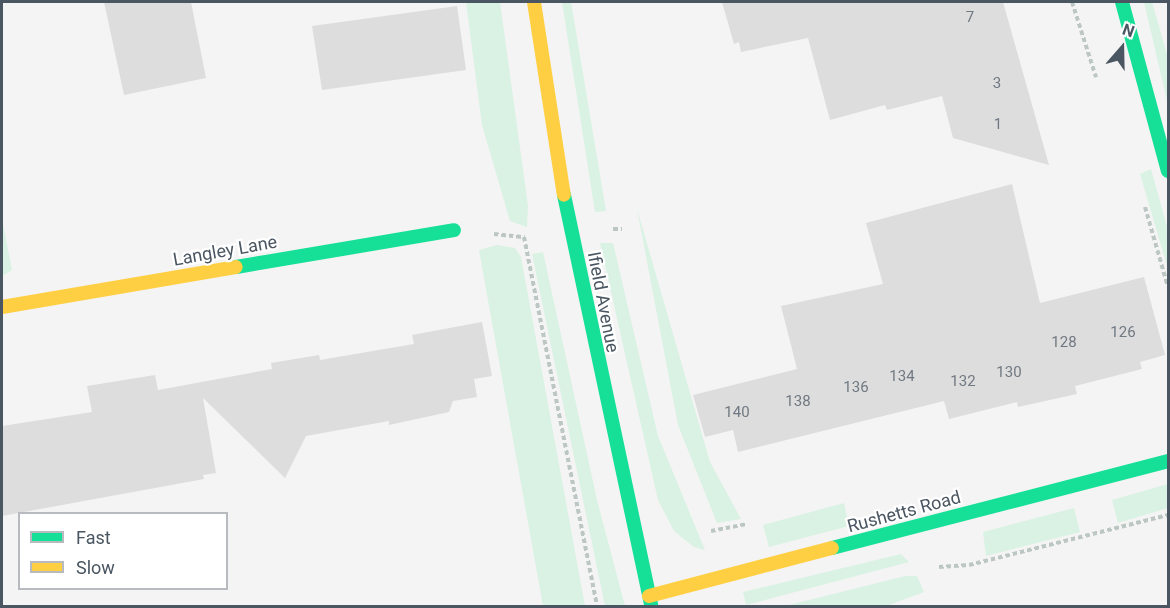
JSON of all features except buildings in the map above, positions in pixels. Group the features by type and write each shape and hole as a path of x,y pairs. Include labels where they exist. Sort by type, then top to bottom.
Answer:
{"street":[{"name":"Ifield Avenue","path":"534,2 570,232 650,602"},
{"path":"1122,2 1168,171"},
{"name":"Langley Lane","path":"2,307 454,230"},
{"name":"Rushetts Road","path":"650,602 1168,461"}],"path":[{"path":"454,230 524,237 570,232"},
{"path":"524,237 597,606"},
{"path":"936,567 969,565 1168,514"}],"green space":[{"path":"466,2 500,2 528,206 527,227 510,221 482,125"},
{"path":"562,2 571,2 606,211 595,212"},
{"path":"1144,2 1152,2 1168,58 1168,105"},
{"path":"1151,169 1168,230 1168,269 1140,174"},
{"path":"637,209 710,462 741,519 717,523 678,425"},
{"path":"2,219 12,270 2,276"},
{"path":"600,243 613,243 658,436 705,550 694,547 674,531 658,500"},
{"path":"497,245 515,248 521,257 585,606 543,606 479,250"},
{"path":"543,252 597,500 625,606 605,606 532,254"},
{"path":"1168,484 1168,508 1118,523 1112,500"},
{"path":"844,503 849,526 769,547 763,525"},
{"path":"1074,508 1080,532 986,556 983,532"},
{"path":"901,554 909,562 746,605 743,592"},
{"path":"905,576 917,576 924,592 886,606 785,606"}],"traffic: fast":[{"path":"1122,2 1168,171"},
{"path":"564,195 651,606"},
{"path":"236,267 454,230"},
{"path":"832,548 1168,461"}],"traffic: slow":[{"path":"534,2 564,195"},
{"path":"2,307 236,267"},
{"path":"649,596 832,548"}]}
